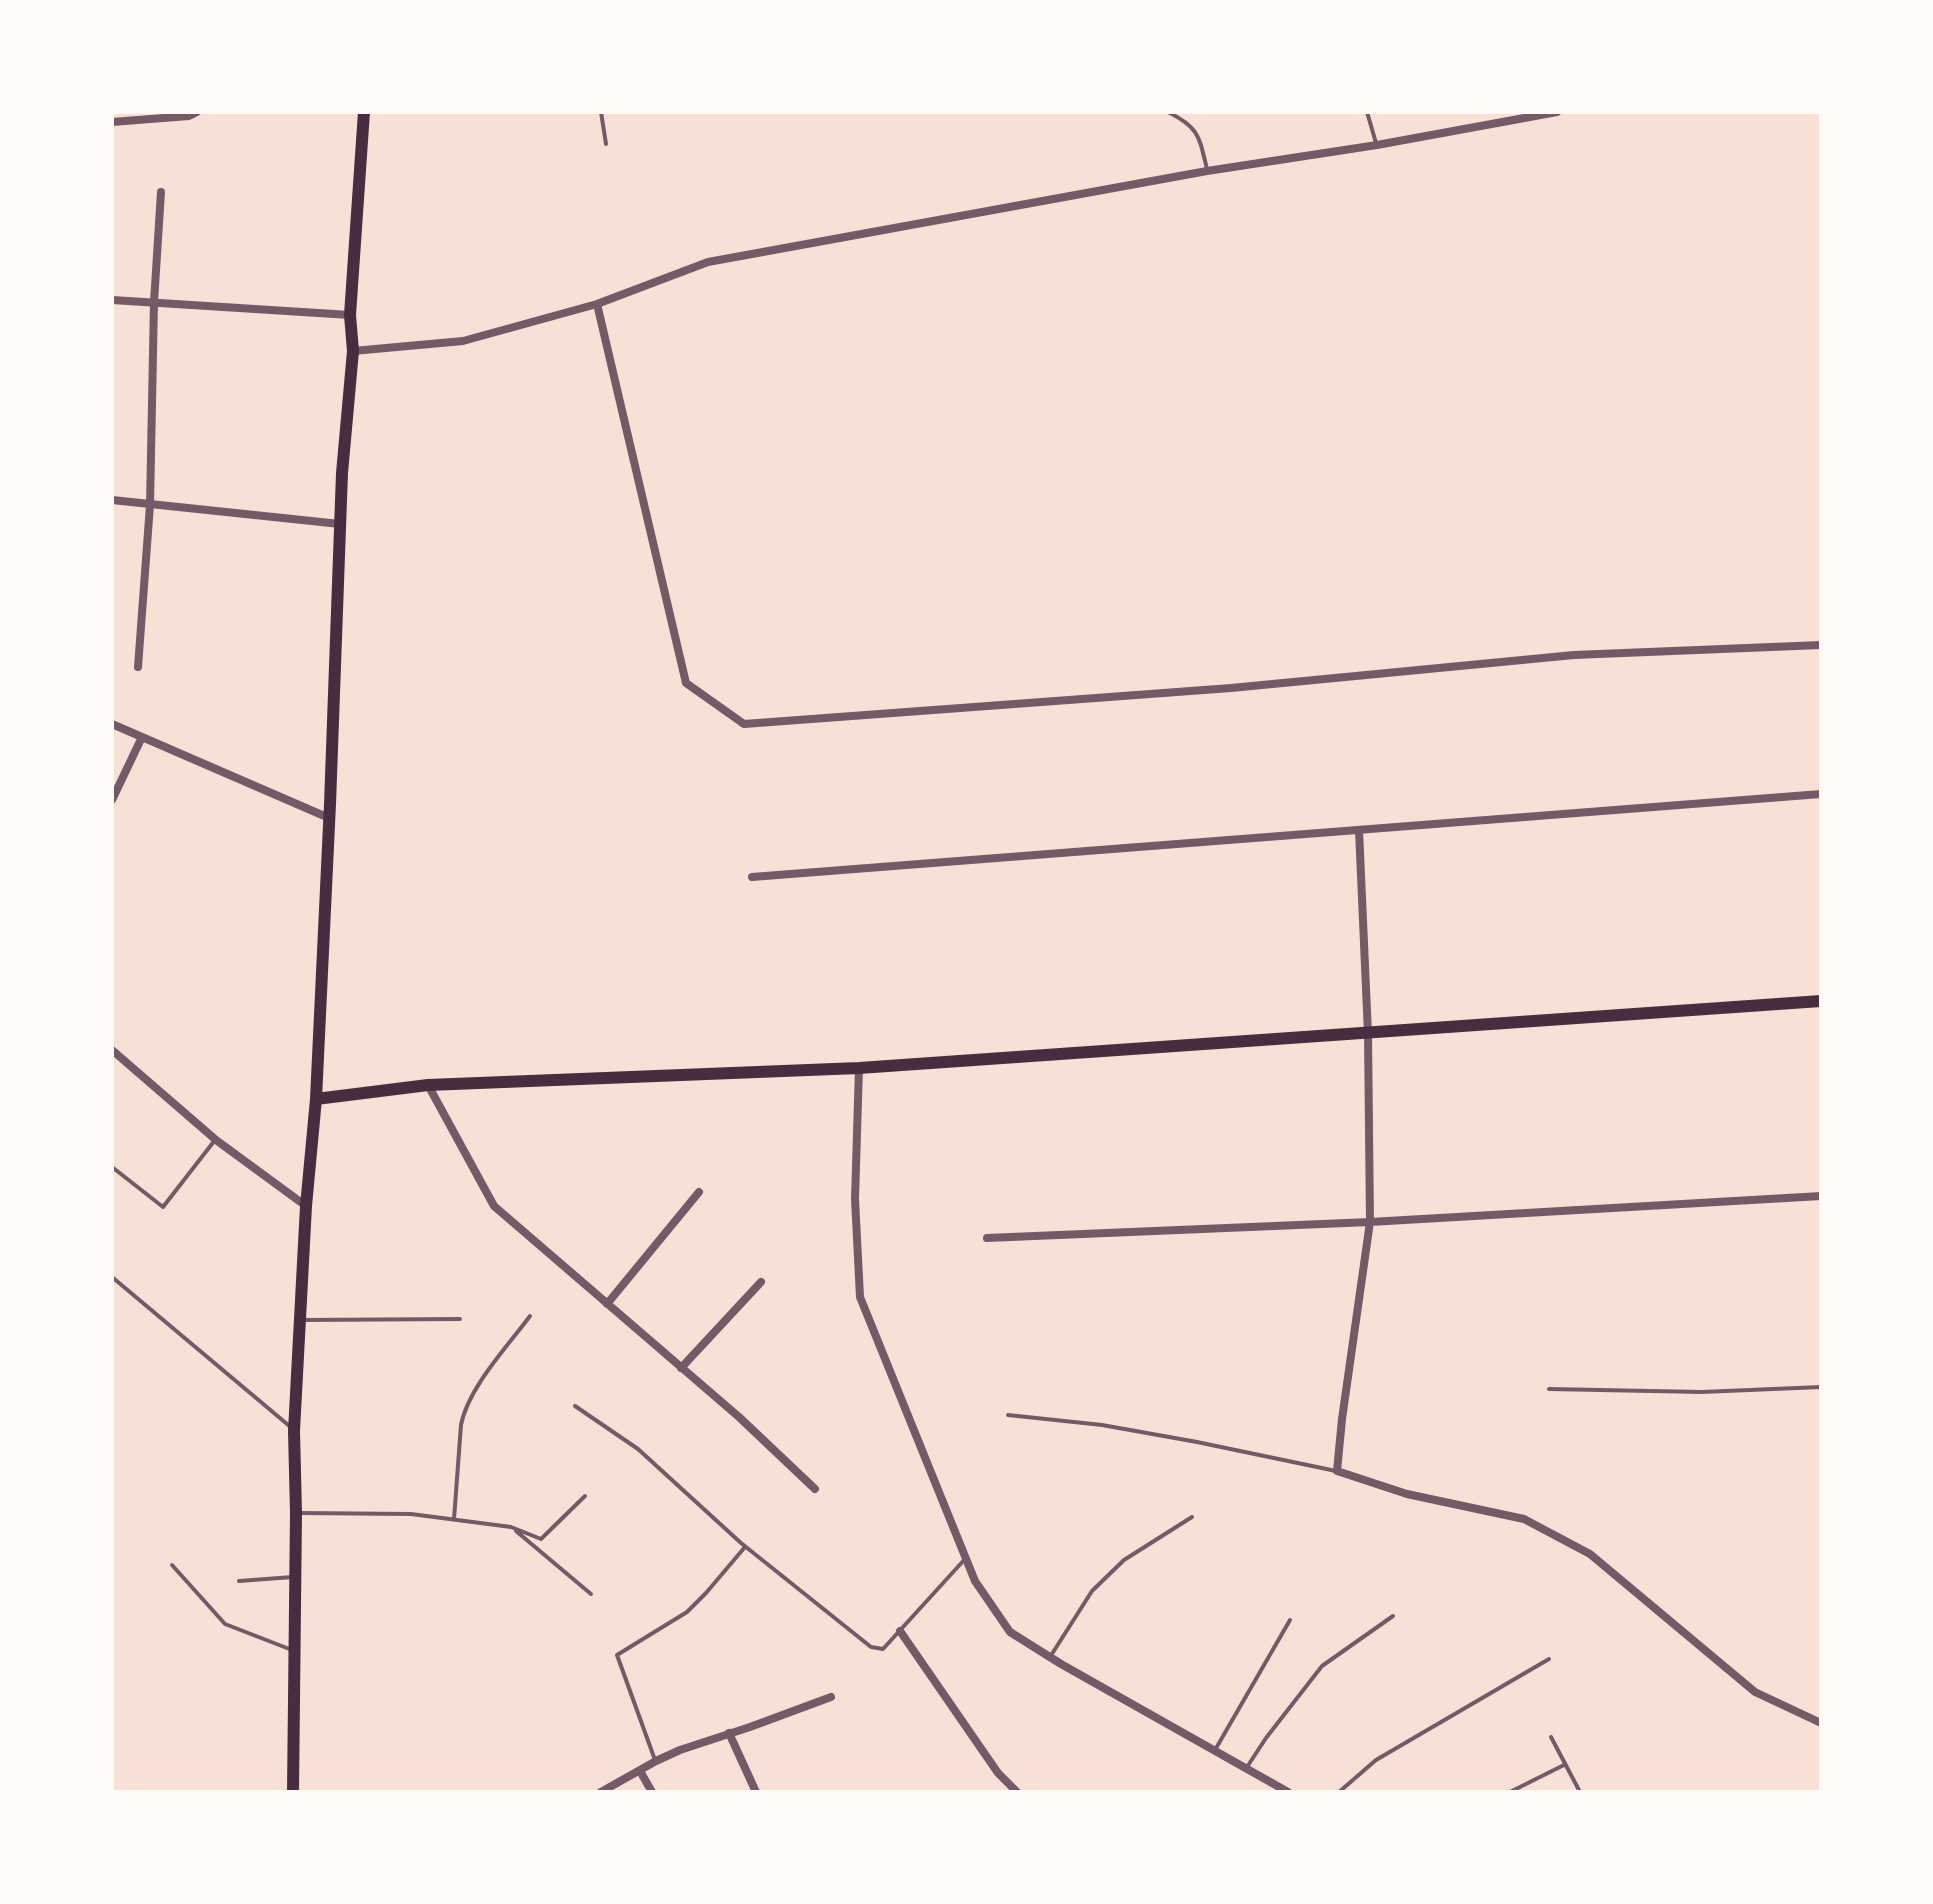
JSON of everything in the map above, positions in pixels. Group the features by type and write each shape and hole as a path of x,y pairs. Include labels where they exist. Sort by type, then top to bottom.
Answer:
{"main road":[{"path":"293,1792 294,1431 306,1206 316,1099 342,473 353,351 350,315 364,112"},
{"path":"316,1099 428,1085 859,1068 1821,1001"}],"street":[{"path":"112,122 189,116 197,112"},
{"path":"353,351 463,341 597,304 708,262 1207,171 1377,145 1557,112"},
{"path":"138,667 150,505 154,302 161,192"},
{"path":"112,300 350,315"},
{"path":"597,304 686,683 744,724 1231,688 1574,655 1821,645"},
{"path":"112,500 340,524"},
{"path":"112,724 329,818"},
{"path":"112,800 142,737"},
{"path":"752,877 1821,794"},
{"path":"1359,830 1368,1034 1370,1222 1337,1471 1407,1494 1524,1519 1590,1554 1755,1692 1821,1723"},
{"path":"112,1050 216,1140 306,1206"},
{"path":"859,1068 855,1199 860,1297 975,1581 1010,1632 1288,1792"},
{"path":"428,1085 494,1206 739,1417 815,1489"},
{"path":"607,1304 699,1192"},
{"path":"987,1238 1370,1222 1821,1196"},
{"path":"681,1368 761,1282"},
{"path":"900,1631 998,1773 1017,1792"},
{"path":"601,1792 680,1750 831,1697"},
{"path":"729,1733 756,1792"},
{"path":"640,1771 652,1792"}],"lane":[{"path":"601,112 606,144"},
{"path":"1168,112 1196,131 1207,171"},
{"path":"1367,112 1377,145"},
{"path":"112,1167 163,1207 216,1140"},
{"path":"112,1277 294,1431"},
{"path":"454,1519 463,1413 472,1394 530,1316"},
{"path":"301,1320 460,1319"},
{"path":"1549,1389 1702,1392 1821,1387"},
{"path":"575,1406 638,1449 745,1547 871,1647 883,1649 965,1559"},
{"path":"1008,1415 1102,1425 1337,1471"},
{"path":"296,1513 411,1514 511,1527 541,1539 585,1496"},
{"path":"1050,1657 1092,1591 1113,1570 1192,1517"},
{"path":"511,1527 591,1594"},
{"path":"656,1761 617,1655 687,1612 745,1547"},
{"path":"172,1565 225,1624 294,1651"},
{"path":"239,1581 295,1577"},
{"path":"1246,1768 1322,1666 1393,1616"},
{"path":"1215,1750 1290,1620"},
{"path":"1339,1792 1376,1760 1549,1659"},
{"path":"1551,1737 1580,1792"},
{"path":"1510,1792 1564,1765"}]}
